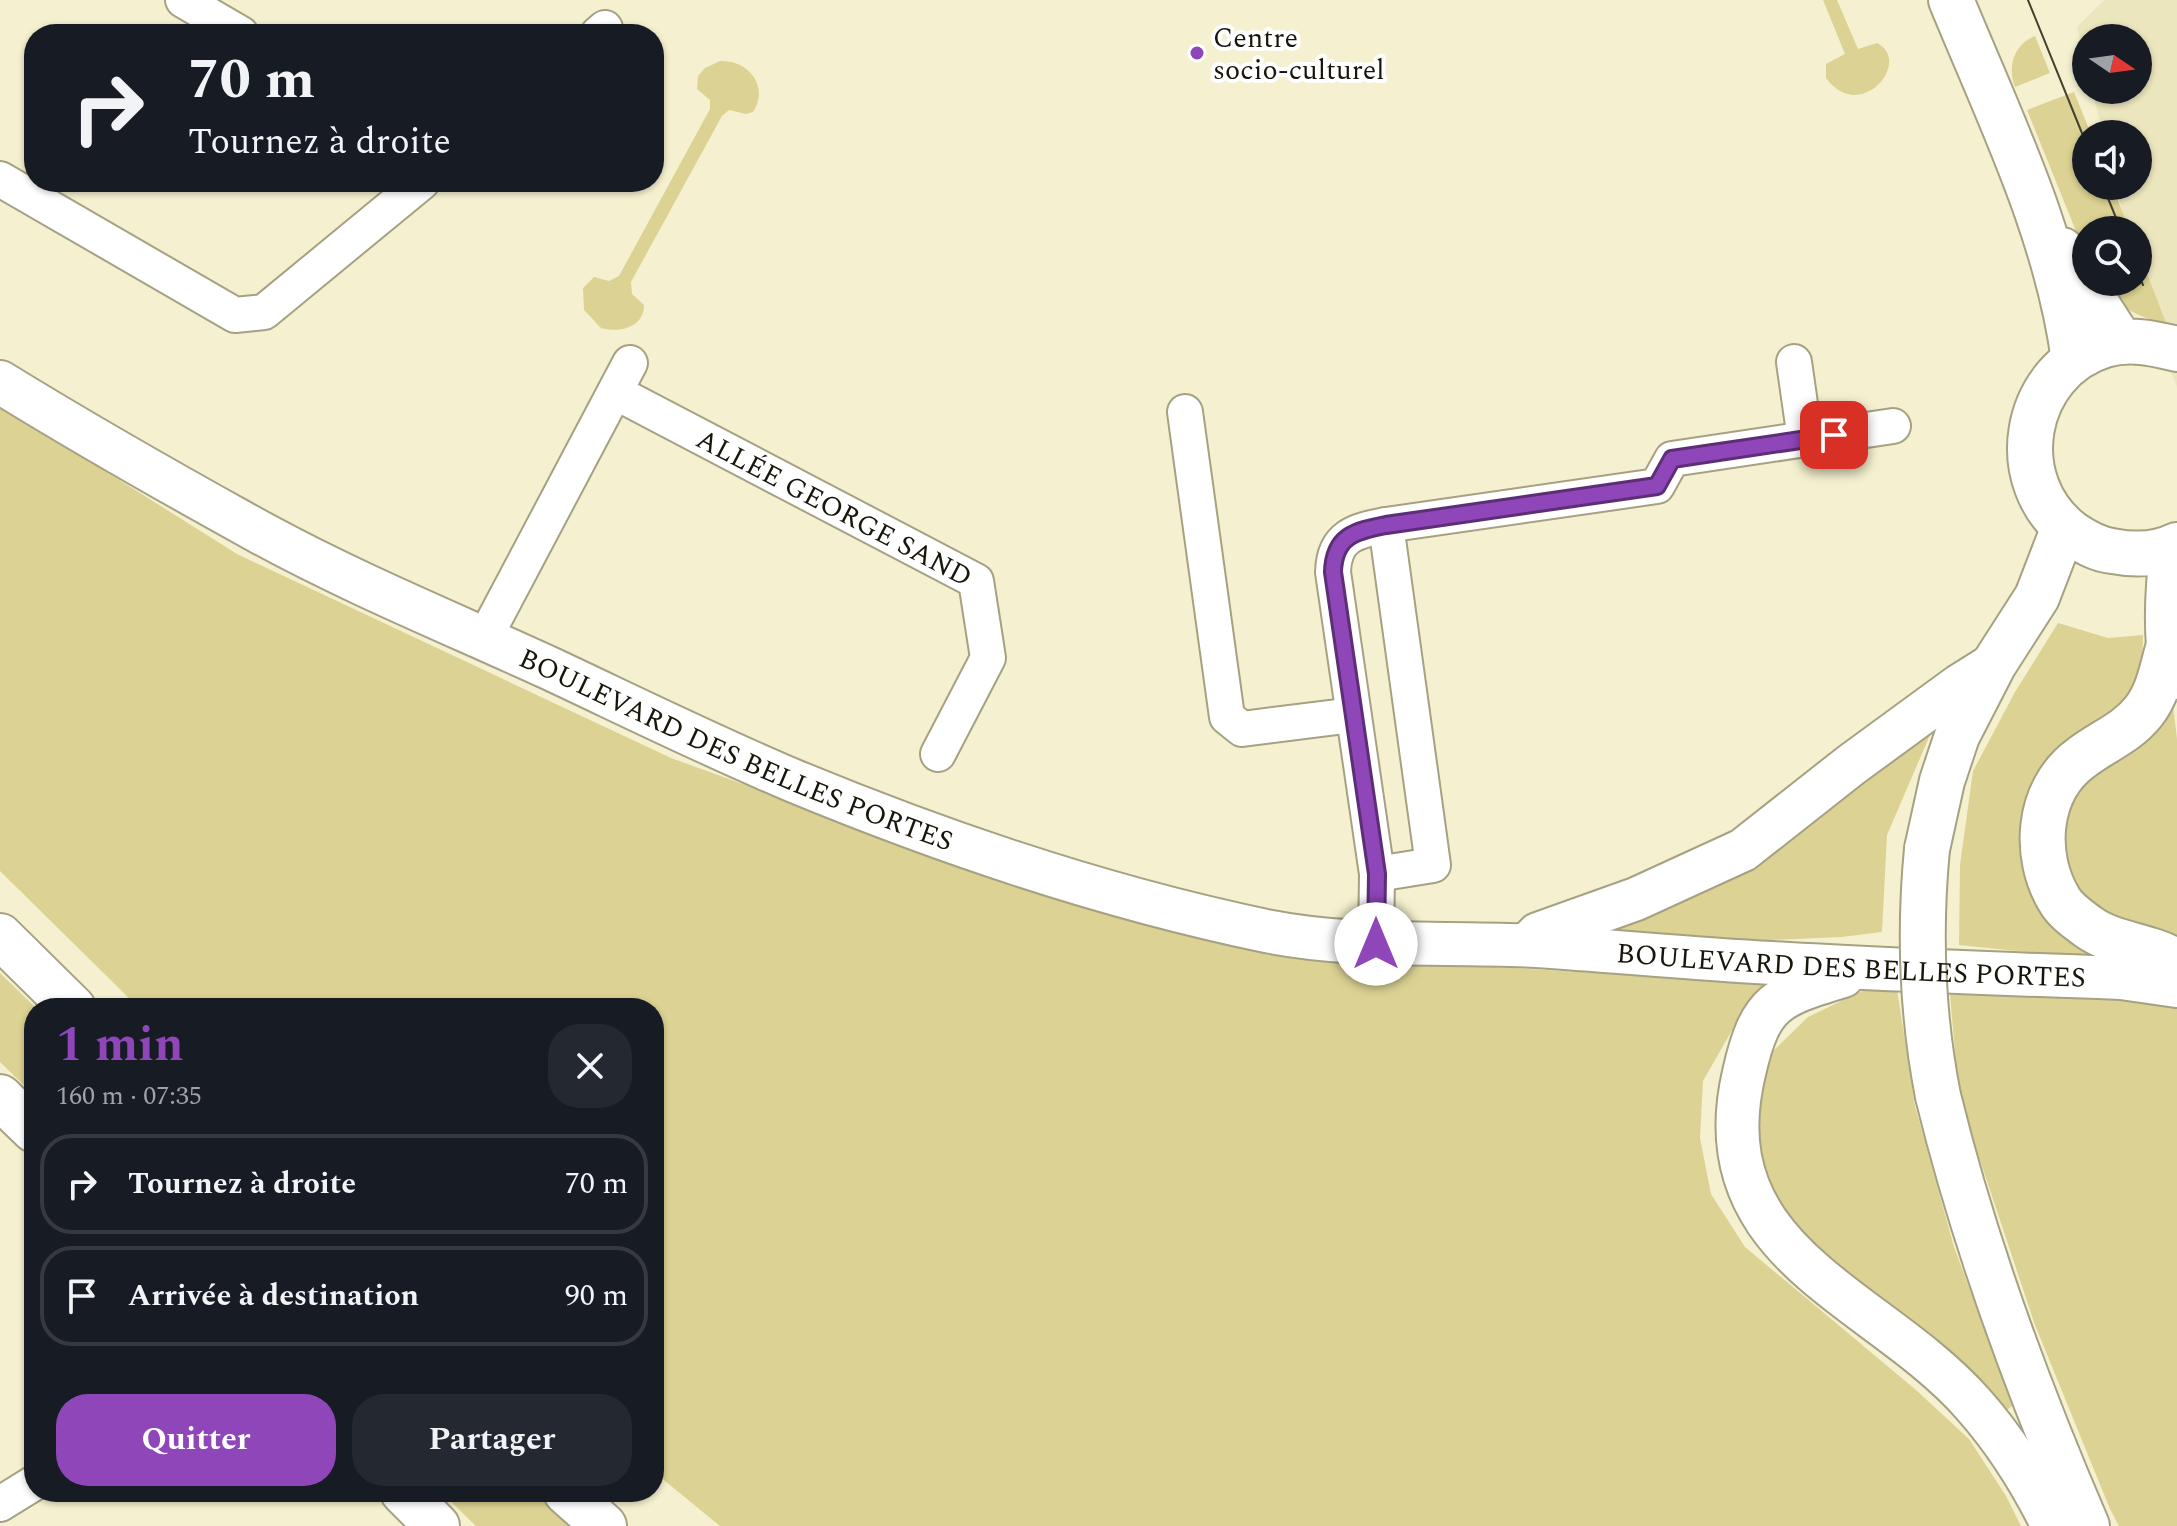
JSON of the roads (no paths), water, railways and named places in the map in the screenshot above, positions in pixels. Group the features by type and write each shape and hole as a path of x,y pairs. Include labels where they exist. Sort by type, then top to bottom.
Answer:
{"main road":[{"path":"1951,0 2041,218 2071,335 2074,360"},
{"path":"2041,218 2121,342"},
{"path":"2177,349 2150,342 2121,342 2097,348 2074,360 2057,375 2044,393 2034,414 2029,436 2029,459 2034,481 2044,502 2064,527 2083,541 2104,550 2127,554 2150,553 2175,546 2167,598 2168,648 2177,695"},
{"path":"2064,527 2037,597 1994,664 1957,736 1942,781 1927,849 1922,896 1924,996 1930,1059 1938,1096 1975,1229 2024,1371 2087,1526"},
{"path":"2168,648 2152,700 2127,729 2081,757 2066,772 2049,798 2043,831 2044,859 2051,879 2060,902 2074,916 2110,939 2165,954 2177,962"},
{"path":"0,936 63,998"},
{"path":"0,1097 24,1120"},
{"path":"413,1502 437,1526"},
{"path":"577,1502 604,1526"}],"street":[{"path":"183,0 224,24"},
{"path":"0,179 235,315 264,312 410,192"},
{"path":"1794,362 1805,439"},
{"name":"ALLÉE GEORGE SAND","path":"484,639 623,377 976,581 988,658 938,754"},
{"name":"BOULEVARD DES BELLES PORTES","path":"0,382 261,533 411,607 794,780 986,853 1139,899 1310,939 1376,944 1527,945 1867,968 2121,978 2177,986"},
{"path":"1185,412 1227,717 1242,729 1353,715"},
{"path":"1376,944 1377,874 1333,572 1334,556 1346,536 1386,525 1657,486 1672,459 1893,426"},
{"path":"1377,874 1433,865 1386,525"},
{"name":"BOULEVARD DES BELLES PORTES","path":"1527,945 1538,934 1636,899 1743,850 1851,765 1994,664"},
{"path":"1867,968 1786,994 1764,1014 1745,1065 1738,1107 1737,1147 1746,1183 1766,1221 1814,1275 1915,1351 1972,1403 2009,1451 2053,1526"},
{"path":"0,1504 24,1489"}],"tram line":[{"path":"2028,0 2077,120"},
{"path":"2109,200 2115,216"}],"place":[{"name":"Centre socio-culturel","path":"1197,53"}]}
